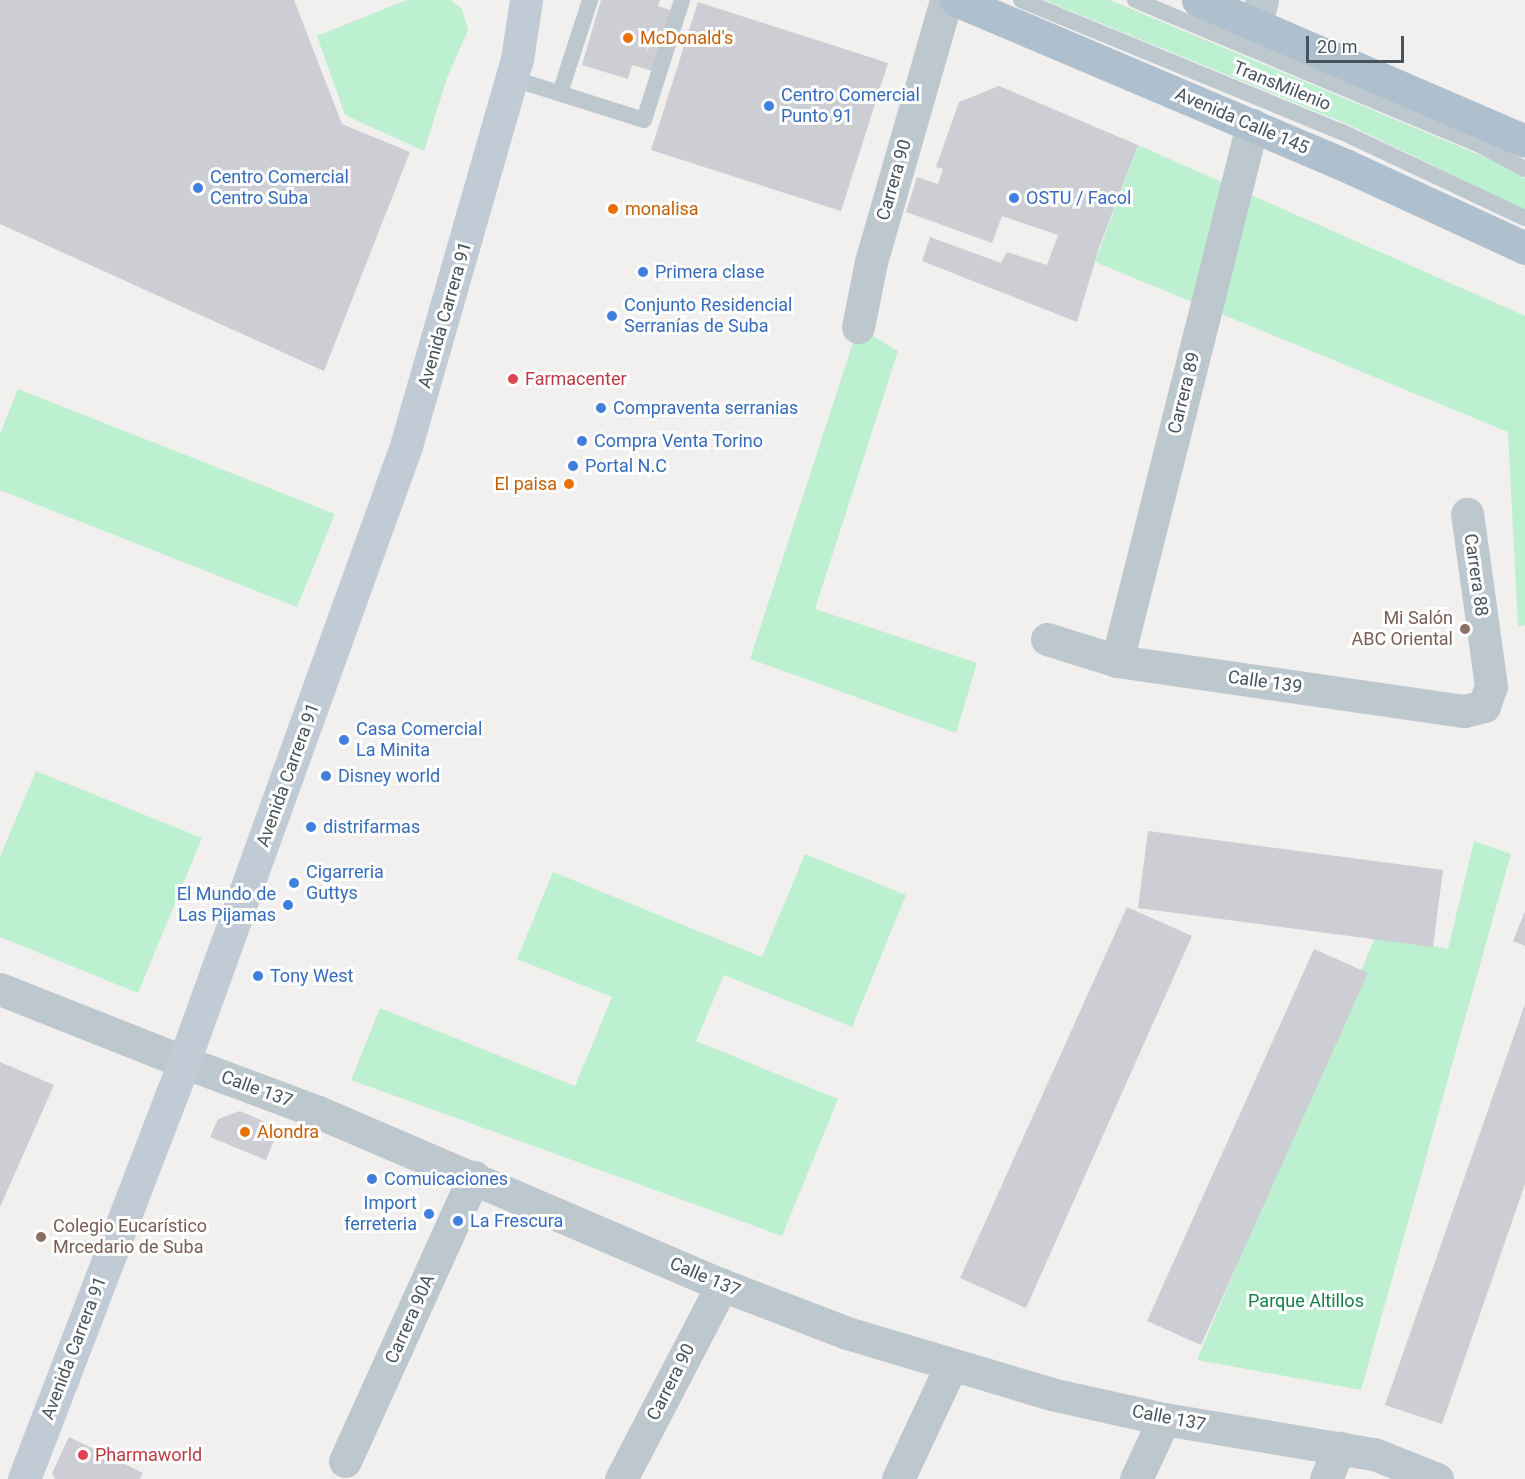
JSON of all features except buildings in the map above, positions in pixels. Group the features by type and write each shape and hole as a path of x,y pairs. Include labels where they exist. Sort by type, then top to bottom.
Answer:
{"main road":[{"name":"Avenida Carrera 91","path":"24,1479 184,1062 406,446 514,69 526,0"},
{"name":"Avenida Carrera 91","path":"514,69 545,0"},
{"name":"Avenida Calle 145","path":"956,0 1252,125 1525,248"},
{"path":"1198,0 1259,12 1516,139"}],"street":[{"name":"Carrera 90","path":"858,327 871,262 946,0"},
{"name":"Carrera 89","path":"1117,661 1252,125"},
{"name":"Carrera 88","path":"1467,514 1491,686 1484,706"},
{"name":"Calle 139","path":"1047,639 1117,661 1464,711 1484,706"},
{"name":"Calle 137","path":"0,989 318,1112 722,1285 951,1366 1051,1394 1164,1419 1374,1454 1437,1479"},
{"name":"Carrera 90A","path":"345,1461 474,1177"},
{"name":"Carrera 90","path":"621,1479 722,1285"},
{"path":"898,1479 951,1366"},
{"path":"1136,1479 1164,1419"},
{"path":"1326,1479 1339,1448"}],"lane":[{"path":"560,93 590,0"},
{"path":"514,69 560,93 645,120 682,0"},
{"name":"TransMilenio","path":"1021,0 1342,132 1525,218"},
{"name":"TransMilenio","path":"1135,0 1476,143 1525,169"}],"green space":[{"path":"407,0 451,0 462,9 468,30 447,78 424,151 345,115 317,36"},
{"path":"1044,0 1110,0 1501,164 1525,178 1525,210 1347,124"},
{"path":"1138,145 1525,316 1525,625 1518,627 1508,432 1095,262"},
{"path":"858,327 898,351 815,609 977,663 956,733 750,659"},
{"path":"18,389 335,514 297,607 0,490 0,434"},
{"path":"36,771 202,838 138,993 0,937 0,857"},
{"name":"Parque Altillos","path":"1474,841 1511,854 1361,1390 1197,1360 1376,935 1448,949"},
{"path":"805,854 906,895 852,1027 724,975 696,1041 838,1099 782,1236 351,1080 380,1008 575,1086 612,997 517,959 553,872 762,957"}],"place":[{"name":"McDonald's","path":"628,38"},
{"name":"Centro Comercial Punto 91","path":"769,106"},
{"name":"Centro Comercial Centro Suba","path":"198,188"},
{"name":"OSTU / Facol","path":"1014,198"},
{"name":"monalisa","path":"613,209"},
{"name":"Primera clase","path":"643,272"},
{"name":"Conjunto Residencial Serranías de Suba","path":"612,316"},
{"name":"Farmacenter","path":"513,379"},
{"name":"Compraventa serranias","path":"601,408"},
{"name":"Compra Venta Torino","path":"582,441"},
{"name":"Portal N.C","path":"573,466"},
{"name":"El paisa","path":"569,484"},
{"name":"Mi Salón ABC Oriental","path":"1465,629"},
{"name":"Casa Comercial La Minita","path":"344,740"},
{"name":"Disney world","path":"326,776"},
{"name":"distrifarmas","path":"311,827"},
{"name":"Cigarreria Guttys","path":"294,883"},
{"name":"El Mundo de Las Pijamas","path":"288,905"},
{"name":"Tony West","path":"258,976"},
{"name":"Alondra","path":"245,1132"},
{"name":"Comuicaciones","path":"372,1179"},
{"name":"Import ferreteria","path":"429,1214"},
{"name":"La Frescura","path":"458,1221"},
{"name":"Colegio Eucarístico Mrcedario de Suba","path":"41,1237"},
{"name":"Pharmaworld","path":"83,1455"}]}
